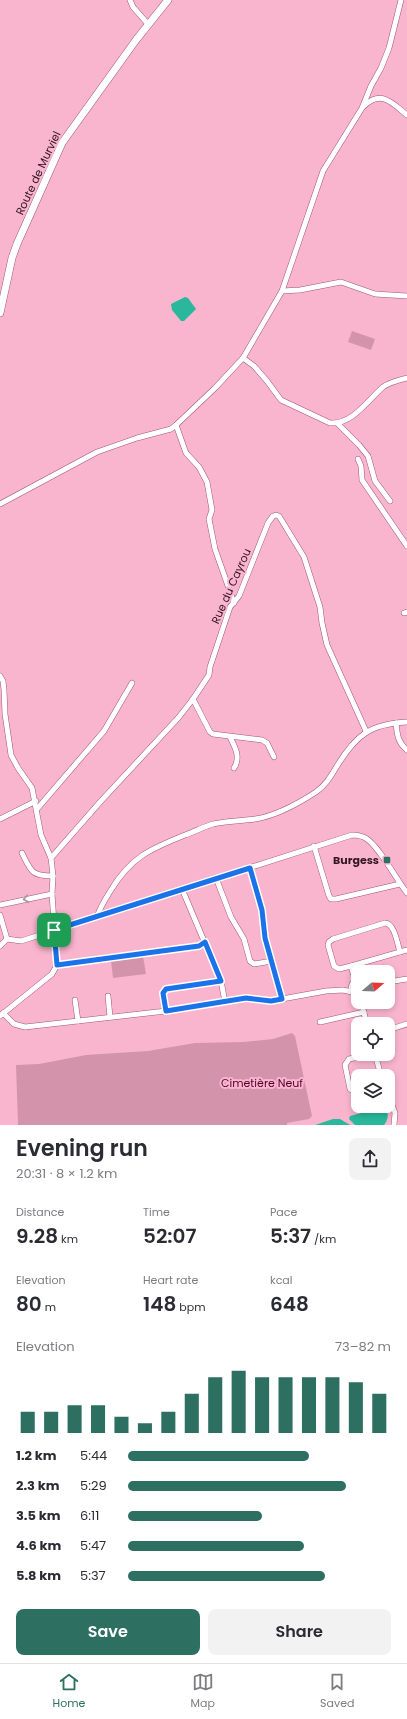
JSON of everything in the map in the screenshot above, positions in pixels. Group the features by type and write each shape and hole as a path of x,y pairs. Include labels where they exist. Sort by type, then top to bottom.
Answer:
{"main road":[{"name":"Route de Murviel","path":"0,313 14,251 62,143 148,24 168,0"}],"street":[{"path":"130,0 133,7 148,24"},
{"path":"0,504 97,452 137,438 170,429 216,388 243,358 282,291 323,171 362,108 389,48 401,0"},
{"path":"362,108 375,99 389,100 407,115"},
{"path":"282,291 300,290 341,282 376,294 407,296"},
{"path":"243,358 254,366 281,400 330,423 338,424 371,400 383,387 391,382 407,378"},
{"path":"338,424 359,444 368,456 375,481 390,501"},
{"path":"176,425 186,453 199,466 207,482 212,510 209,519 216,549 234,603"},
{"path":"358,459 361,466 362,480 407,546"},
{"name":"Rue du Cayrou","path":"51,858 101,801 164,734 193,699 209,675 230,608 239,596 268,523 273,516 279,516 304,557 320,607 322,623 328,645 366,731"},
{"path":"0,676 3,681 5,714 11,755 32,788 36,801 41,835 51,858 57,965 52,974 2,1014 10,1022 22,1027 166,1011 246,998 271,1001 351,989"},
{"path":"37,809 104,731 132,683"},
{"path":"193,699 210,732 216,735 262,740 267,743 274,757"},
{"path":"97,917 103,902 126,868 153,848 212,825 257,819 306,799 322,788 330,779 349,747 366,731 376,727 407,722"},
{"path":"396,723 401,746 407,750"},
{"path":"230,737 237,751 236,765 234,768"},
{"path":"0,819 36,801"},
{"path":"0,946 7,939 21,940 352,835 363,837 374,846 407,893"},
{"path":"314,846 328,896 331,899 400,884"},
{"path":"22,853 30,870 35,875 53,876"},
{"path":"250,868 262,910 263,930 282,999"},
{"path":"216,878 234,925 244,939 250,961 254,964 272,961"},
{"path":"182,889 221,981 225,1002"},
{"path":"0,905 52,894"},
{"path":"103,902 108,910 113,912"},
{"path":"0,915 7,939"},
{"path":"400,952 392,927 389,924 384,923 333,939 328,945 334,966 339,969 350,966 400,952 407,950"},
{"path":"57,965 199,946 205,942"},
{"path":"395,978 407,976"},
{"path":"395,981 407,979"},
{"path":"166,1011 163,993 166,989 221,981"},
{"path":"108,996 110,1017"},
{"path":"75,1000 78,1021"},
{"path":"363,1009 365,1017"},
{"path":"320,1022 364,1012"},
{"path":"395,1028 407,1024"},
{"path":"351,1059 345,1065 351,1090"},
{"path":"394,1125 395,1113"}],"green space":[{"path":"352,331 375,339 371,350 348,342"},
{"path":"143,956 146,974 113,978 111,961"},
{"name":"Cimetière Neuf","path":"292,1033 295,1036 312,1116 309,1119 287,1123 287,1125 18,1125 16,1065 39,1064 86,1055 148,1051 195,1043 243,1042 273,1039"}],"shaded area":[{"path":"185,297 188,298 196,309 184,321 181,321 172,310 171,304"},
{"path":"361,1113 387,1113 388,1116 384,1125 355,1125 349,1119 350,1116"},
{"path":"333,1119 340,1119 350,1125 315,1125"}],"place":[{"name":"Burgess","path":"387,860"}],"route":[{"path":"250,868 262,910 263,930 282,999 266,1001 246,998 166,1011 163,993 164,990 221,981 205,942 199,946 57,965 54,930 250,868"}]}
